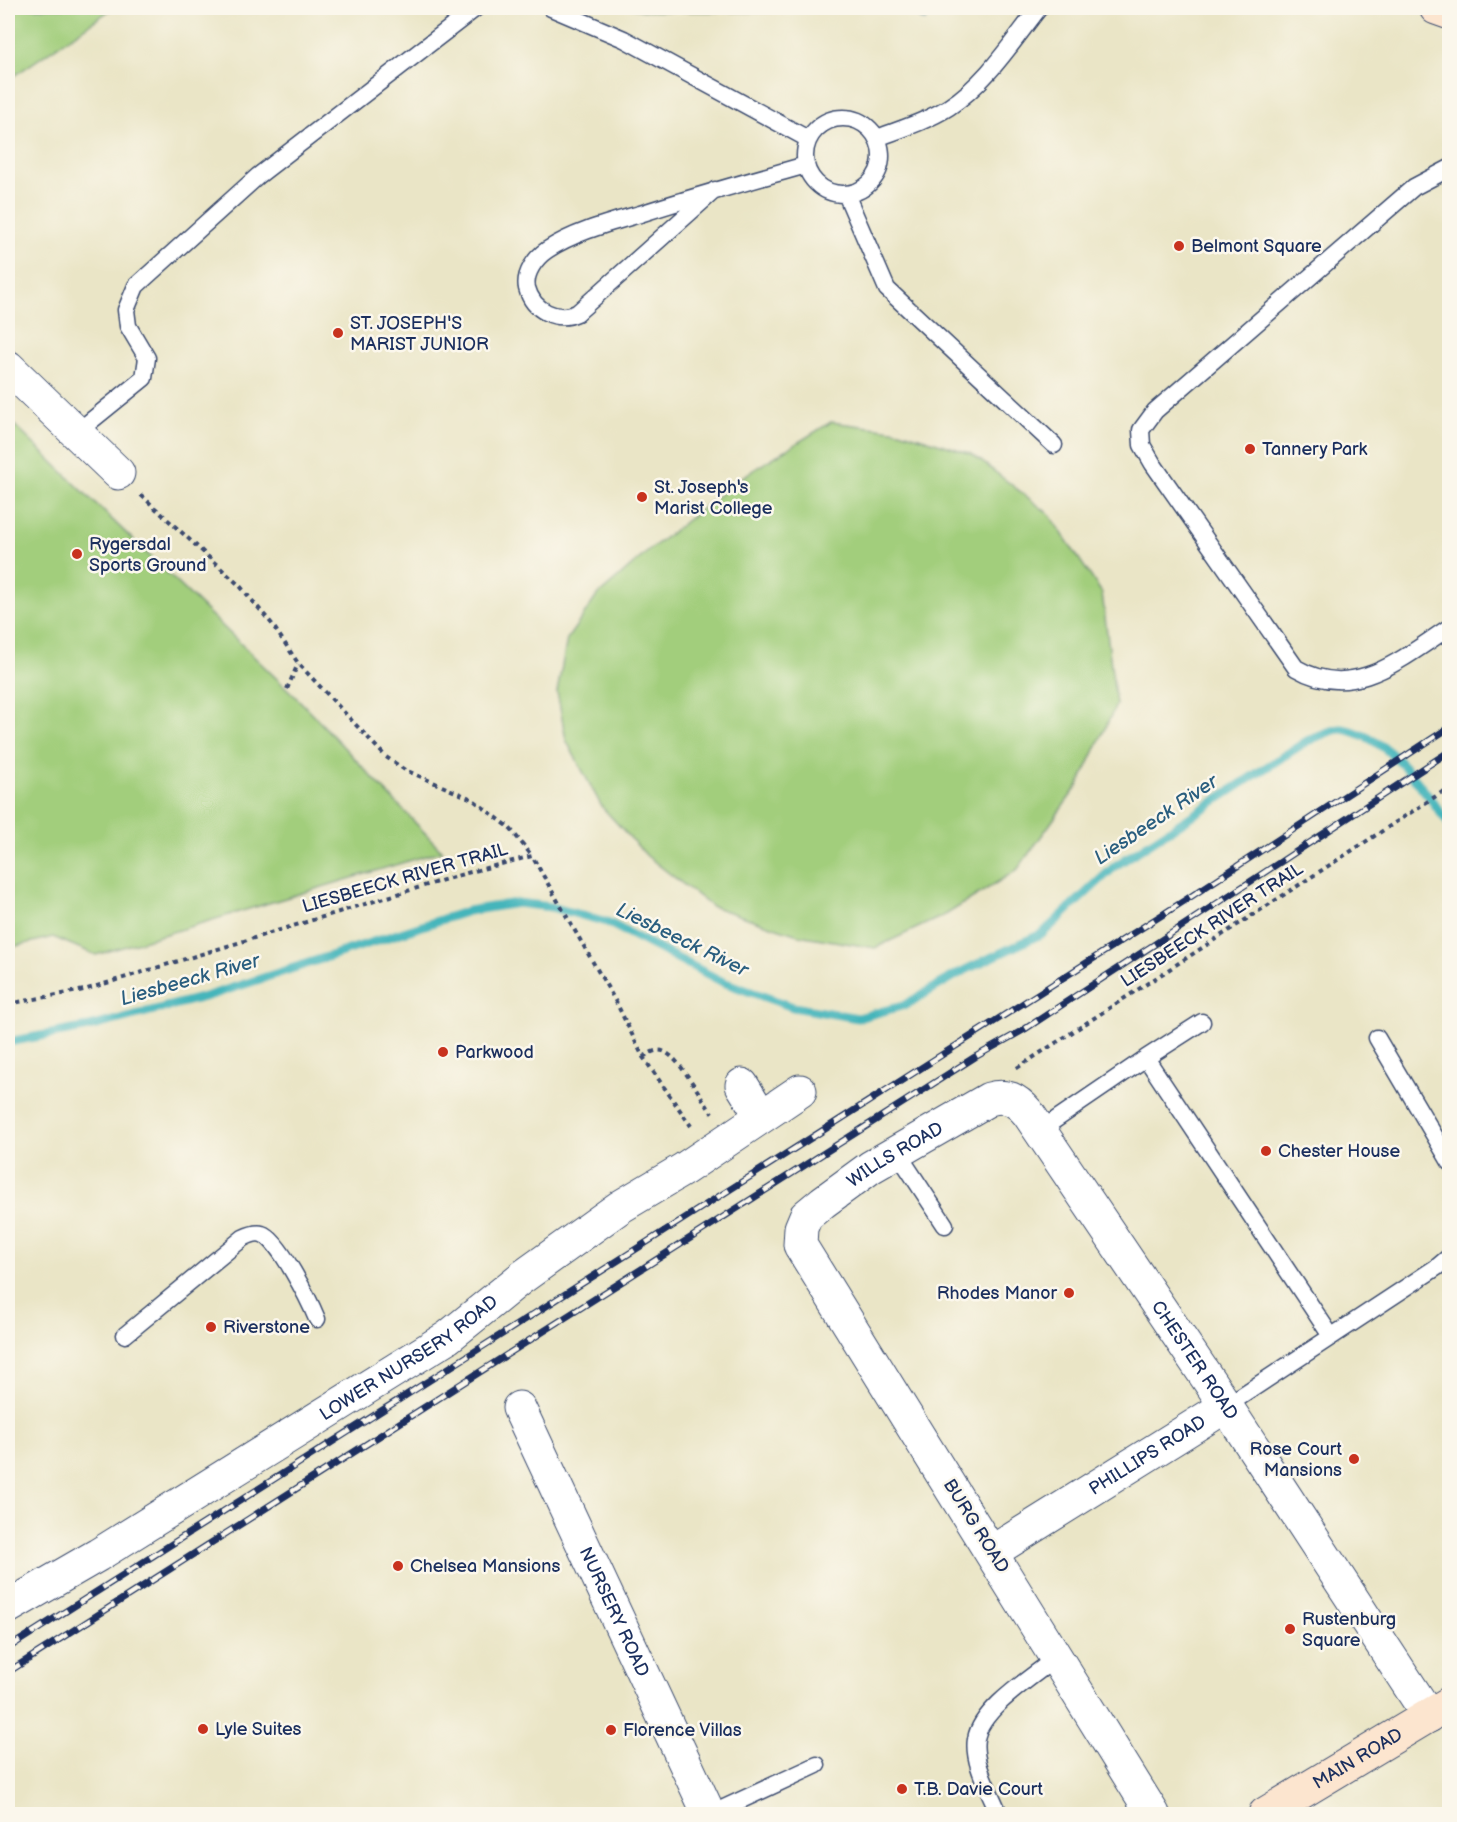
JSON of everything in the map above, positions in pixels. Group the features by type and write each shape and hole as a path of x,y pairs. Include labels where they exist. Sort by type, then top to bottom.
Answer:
{"main road":[{"path":"1436,8 1449,13"},
{"name":"MAIN ROAD","path":"1265,1815 1439,1709"}],"street":[{"path":"8,368 118,473"},
{"path":"742,1085 761,1116"},
{"name":"LOWER NURSERY ROAD","path":"8,1607 98,1555 448,1337 521,1278 620,1207 800,1091"},
{"name":"WILLS ROAD","path":"800,1239 806,1216 871,1167 989,1099 1001,1096 1013,1099"},
{"name":"CHESTER ROAD","path":"1013,1099 1028,1113 1226,1406 1439,1709"},
{"name":"BURG ROAD","path":"800,1239 805,1256 992,1552 1153,1815"},
{"name":"PHILLIPS ROAD","path":"992,1552 1226,1406"},
{"name":"NURSERY ROAD","path":"519,1408 710,1815"}],"lane":[{"path":"76,433 144,378 147,358 128,326 126,310 136,286 258,176 476,8"},
{"path":"551,8 624,39 808,140"},
{"path":"877,138 933,115 970,91 996,64 1039,8"},
{"path":"841,118 861,123 877,138 881,153 876,174 862,189 846,194 820,186 806,165 805,152 808,140 826,122 841,118"},
{"path":"715,190 577,313 568,316 551,316 532,298 527,276 545,251 571,237 715,190 806,165"},
{"path":"1449,168 1414,188 1155,411 1141,430 1142,445 1153,464 1296,668 1313,678 1334,681 1357,680 1390,667 1449,627"},
{"path":"846,194 887,289 1054,445"},
{"path":"1039,1131 1202,1022"},
{"path":"1377,1038 1449,1162"},
{"path":"1146,1058 1330,1336"},
{"path":"897,1152 945,1225"},
{"path":"125,1335 243,1238 257,1233 263,1234 275,1246 312,1305 317,1319"},
{"name":"PHILLIPS ROAD","path":"1226,1406 1437,1267 1449,1256"},
{"path":"999,1815 978,1763 975,1740 979,1730 1000,1702 1057,1657"},
{"path":"710,1815 817,1765"}],"path":[{"path":"118,473 240,586 272,624 298,663 386,758 405,770 472,799 504,823 532,855"},
{"path":"287,690 298,663"},
{"name":"LIESBEECK RIVER TRAIL","path":"1013,1099 1012,1071 1449,787"},
{"name":"LIESBEECK RIVER TRAIL","path":"8,1004 84,990 532,855 617,1004 643,1057 697,1135"},
{"path":"643,1057 655,1050 665,1052 674,1059 729,1138"}],"green space":[{"path":"8,8 113,8 8,80"},
{"path":"633,8 783,8 769,12 646,11"},
{"name":"Rygersdal Sports Ground","path":"8,419 302,703 442,851 96,955 53,937 8,948"},
{"path":"831,422 900,431 972,454 1049,514 1102,593 1116,705 1079,784 1017,870 947,914 875,948 798,935 711,906 647,856 602,807 566,740 557,692 567,639 597,596 653,547 742,477"}],"water":[{"path":"902,8 933,8 925,21"}],"waterway":[{"name":"Liesbeeck River","path":"8,1042 89,1027 208,996 468,911 517,903 551,907 607,922 723,982 793,1007 858,1018 905,1005 961,972 1043,933 1115,866 1307,741 1338,729 1360,734 1391,753 1417,781 1450,825"}],"railway":[{"path":"8,1648 1184,901 1450,727"},
{"path":"8,1672 975,1057 1025,1029 1450,751"}],"place":[{"name":"Belmont Square","path":"1179,246"},
{"name":"ST. JOSEPH'S MARIST JUNIOR","path":"338,333"},
{"name":"Tannery Park","path":"1250,449"},
{"name":"St. Joseph's Marist College","path":"642,497"},
{"name":"Rygersdal Sports Ground","path":"77,554"},
{"name":"Parkwood","path":"443,1052"},
{"name":"Chester House","path":"1266,1151"},
{"name":"Rhodes Manor","path":"1069,1293"},
{"name":"Riverstone","path":"211,1327"},
{"name":"Rose Court Mansions","path":"1354,1459"},
{"name":"Chelsea Mansions","path":"398,1566"},
{"name":"Rustenburg Square","path":"1290,1629"},
{"name":"Lyle Suites","path":"203,1729"},
{"name":"Florence Villas","path":"611,1730"},
{"name":"T.B. Davie Court","path":"902,1789"}]}
